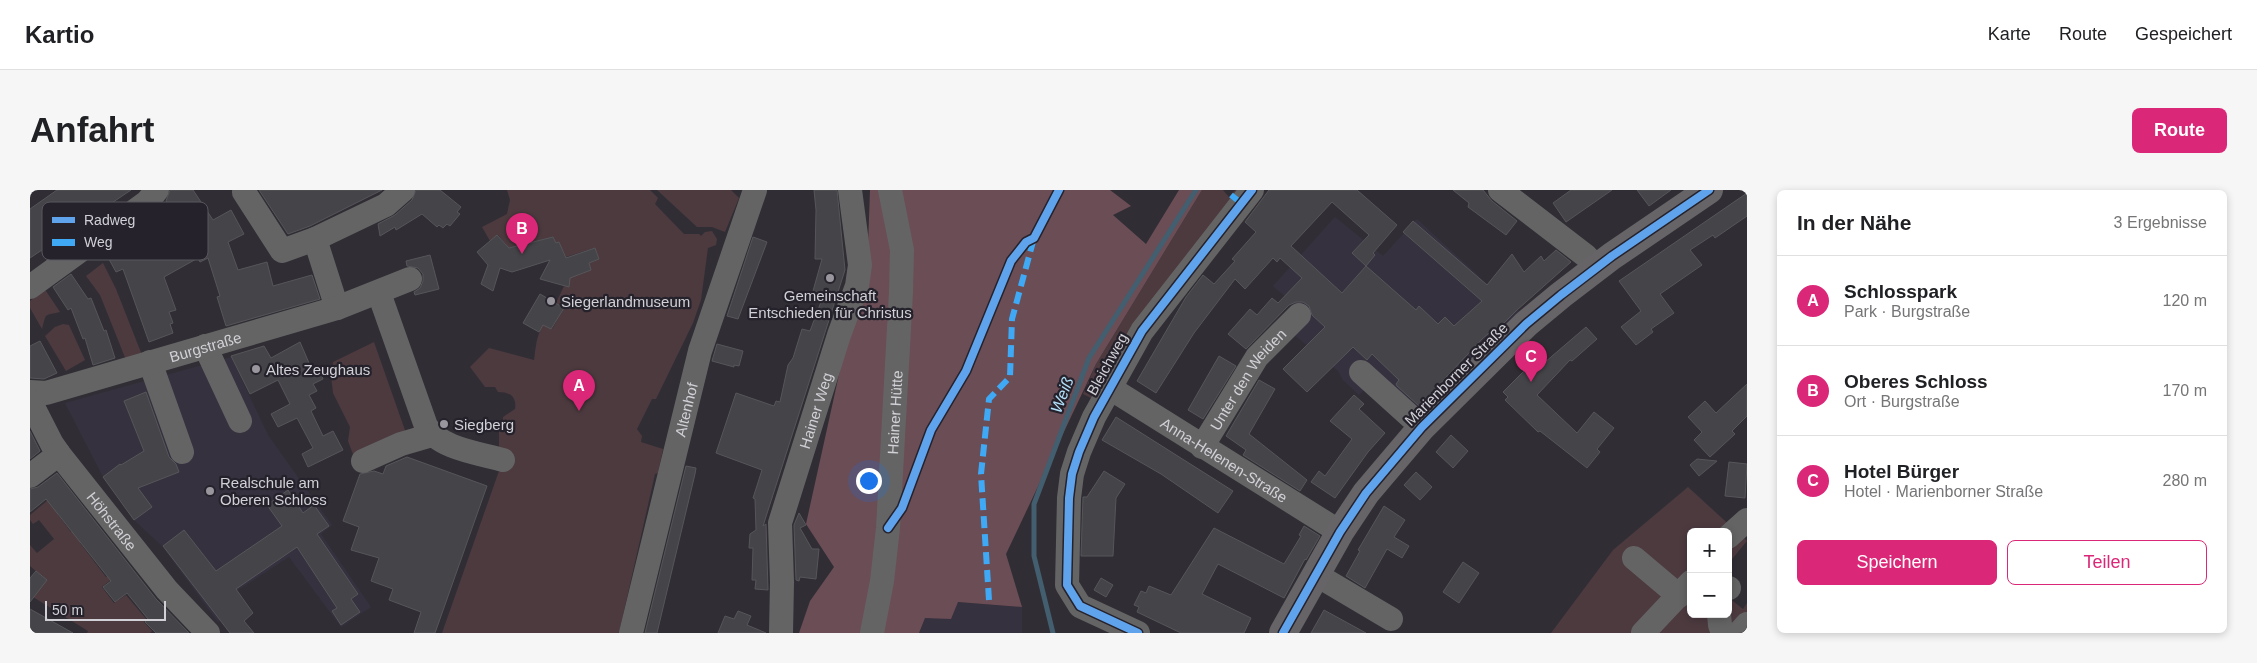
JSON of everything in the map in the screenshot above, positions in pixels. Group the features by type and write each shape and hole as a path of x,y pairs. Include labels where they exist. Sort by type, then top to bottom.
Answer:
{"main road":[{"name":"Marienborner Straße","path":"1283,633 1315,574 1366,493 1422,427 1526,324 1597,268 1708,190"}],"street":[{"path":"147,202 157,190"},
{"path":"244,192 282,251 342,228 386,205 403,190"},
{"name":"Altenhof","path":"631,633 700,351 754,190"},
{"name":"Hainer Weg","path":"781,633 780,524 859,277 860,264 850,190"},
{"name":"Hainer Hütte","path":"872,633 882,581 888,528 901,292 902,250 890,190"},
{"name":"Bleichweg","path":"1138,633 1080,606 1066,585 1069,498 1072,474 1094,417 1142,331 1252,190"},
{"path":"1500,190 1586,256 1597,268"},
{"path":"315,239 337,308"},
{"path":"30,287 67,260"},
{"name":"Burgstraße","path":"30,392 46,393 337,308 410,279"},
{"path":"379,292 426,426 432,436 448,444 503,460"},
{"name":"Unter den Weiden","path":"1202,447 1257,357 1299,315"},
{"path":"205,346 240,421"},
{"path":"150,362 182,452"},
{"name":"Marienborner Straße","path":"1361,372 1422,427"},
{"name":"Anna-Helenen-Straße","path":"1110,388 1340,532"},
{"name":"Höhstraße","path":"30,401 59,454 168,590 208,633"},
{"path":"373,460 401,444 432,436"},
{"path":"30,476 59,454"},
{"path":"1732,533 1747,520"},
{"path":"1634,558 1685,589 1643,633"},
{"path":"1315,574 1391,619"},
{"path":"1719,618 1723,633"},
{"path":"1739,633 1747,624"}],"shaded area":[{"path":"507,190 650,190 658,198 655,204 684,234 699,234 701,236 705,232 712,231 717,239 716,245 708,248 701,300 693,323 656,399 652,399 637,429 642,436 641,442 663,449 658,473 655,474 619,633 442,633 506,451 499,448 499,428 503,427 503,417 515,409 515,401 511,396 498,392 495,387 485,387 470,367 489,348 534,360 538,338 543,325 552,329 564,308 556,303 564,286 569,287 568,273 591,270 589,263 599,259 594,248 566,257 559,242 556,243 553,237 509,248 498,235 490,241 482,227 507,214 510,200"},
{"path":"657,190 731,190 739,198 725,232 712,227 697,227"},
{"path":"870,190 1110,190 1131,206 1113,215 1146,244 1179,190 1202,190 1096,364 1006,554 1022,607 958,602 951,619 925,618 919,633 799,633 810,601 834,567 806,524 842,361 867,274"},
{"path":"1202,190 1223,190 1229,197 1235,190 1243,190 1095,400 1083,394 1096,364"},
{"path":"1335,217 1383,256 1417,219 1498,294 1521,312 1411,420 1372,382 1359,395 1343,380 1338,371 1287,329 1302,311 1273,286"},
{"path":"103,263 116,289 142,355 126,360 100,295 86,276"},
{"path":"43,290 46,291 60,312 46,316 42,329 30,308 30,301"},
{"path":"63,324 69,325 85,360 66,371 45,336 55,327"},
{"path":"374,342 407,436 354,457 348,441 350,427 333,393 331,376 333,362"},
{"name":"Realschule am Oberen Schloss","path":"231,357 268,435 332,525 321,534 371,607 341,627 289,557 235,592 243,603 218,622 162,546 134,520 103,477 65,403"},
{"path":"1688,487 1747,541 1732,559 1732,528 1687,528 1687,618 1732,618 1732,600 1743,609 1747,603 1747,633 1551,633 1613,550"},
{"path":"48,500 60,513 58,515 71,532 74,530 80,543 106,577 110,574 113,578 102,587 114,603 126,595 147,620 144,622 152,631 150,633 87,633 88,631 33,597 46,580 30,566 30,545 37,553 54,539 39,520 33,524 30,520 30,515"},
{"path":"957,602 1022,607 1022,633 919,633 925,618"}],"building":[{"path":"57,190 131,190 113,202 42,202 42,250 30,258 30,209"},
{"path":"170,190 193,190 201,202 167,202"},
{"path":"259,190 382,190 310,226 288,234"},
{"path":"416,190 440,190 461,207 457,212 460,214 450,226 447,224 443,228 439,225 437,227 422,214 396,230 395,227 380,236 378,224 395,215 412,200"},
{"path":"814,190 837,190 845,270 763,526 766,524 768,590 755,589 756,580 752,580 753,548 749,548 750,534 756,530 755,499 753,498 762,470 716,453 736,393 774,406 776,401 780,402 788,365 793,358 802,329 810,331 824,294 813,291 822,259 815,259 816,210"},
{"path":"1269,190 1357,190 1397,225 1373,253 1375,255 1366,266 1416,310 1419,306 1438,324 1445,317 1454,326 1482,301 1403,232 1413,221 1487,285 1512,254 1524,272 1541,256 1544,261 1556,250 1571,262 1504,323 1483,338 1419,406 1397,386 1396,384 1399,380 1372,354 1367,360 1353,347 1307,392 1283,369 1325,327 1312,315 1309,306 1303,302 1289,305 1246,349 1228,334 1250,309 1257,315 1272,298 1278,303 1302,278 1280,258 1277,262 1273,258 1245,289 1235,279 1194,333 1156,393 1137,381 1186,297 1203,275 1214,284 1235,261 1232,259 1256,232 1245,222","holes":["1332,202 1369,235 1352,253 1366,266 1342,293 1291,246"]},
{"path":"1453,190 1483,190 1492,201 1517,221 1506,235 1468,207 1469,203"},
{"path":"1571,190 1612,190 1566,222 1553,203"},
{"path":"1637,190 1671,190 1649,206"},
{"path":"1747,193 1747,216 1715,238 1713,235 1690,250 1702,265 1660,294 1674,313 1651,329 1653,332 1636,345 1621,327 1641,311 1619,281"},
{"path":"231,210 244,234 228,242 238,270 267,262 273,286 312,275 320,299 226,326 217,297 220,296 208,258 208,212 213,220"},
{"path":"497,235 509,248 553,237 556,243 559,242 566,258 595,248 599,259 589,263 591,270 570,278 569,287 540,279 550,260 512,272 500,268 493,291 481,284 488,265 477,252"},
{"path":"753,237 767,242 738,319 727,316"},
{"path":"430,255 439,289 415,295 414,292 420,288 423,281 423,274 418,268 407,266 406,261"},
{"path":"109,260 194,260 164,277 176,310 169,312 173,323 170,324 173,333 149,342 123,269 116,272"},
{"path":"71,274 88,299 91,298 104,331 106,330 115,358 93,365 85,338 83,339 71,308 68,310 53,287"},
{"path":"540,294 564,308 551,329 543,325 539,332 523,323"},
{"path":"1586,327 1597,339 1572,361 1570,360 1537,395 1577,433 1594,412 1614,428 1597,449 1600,452 1587,468 1540,431 1538,432 1505,400 1508,397 1503,392 1538,357 1544,363"},
{"path":"40,341 57,373 44,379 30,378 30,346"},
{"path":"300,342 312,370 318,367 323,379 313,384 317,391 309,395 316,408 311,411 323,436 333,431 343,450 308,467 302,454 313,448 297,418 278,427 271,414 290,404 278,380 250,394 231,356 264,346 271,358"},
{"path":"717,344 743,351 739,366 734,365 734,367 712,361"},
{"path":"1219,356 1236,366 1203,419 1188,410"},
{"path":"1259,380 1275,389 1249,434 1307,480 1300,491 1243,455 1246,450 1226,436"},
{"path":"1747,384 1747,416 1732,431 1735,434 1710,457 1694,440 1702,432 1688,417 1705,401 1716,413"},
{"path":"146,392 169,457 176,464 179,472 138,488 152,507 134,520 103,477 120,464 144,451 124,401"},
{"path":"1354,395 1364,404 1359,409 1385,433 1368,452 1335,498 1311,482 1319,471 1325,476 1352,439 1330,421"},
{"path":"1116,417 1233,491 1218,513 1161,474 1102,440"},
{"path":"30,431 40,451 30,459"},
{"path":"1451,435 1468,451 1453,468 1436,452"},
{"path":"407,457 487,486 435,633 414,633 421,612 389,600 393,589 371,581 379,558 351,550 359,527 343,521 360,474 374,471 383,474 386,466"},
{"path":"1697,459 1717,461 1699,476 1690,465"},
{"path":"1729,462 1747,464 1745,498 1725,496"},
{"path":"686,466 696,468 695,474 657,633 645,633"},
{"path":"1104,471 1125,484 1116,498 1113,556 1081,556 1083,497 1087,497"},
{"path":"1416,472 1432,487 1420,500 1404,485"},
{"path":"57,473 156,599 189,633 156,633 145,622 148,619 127,593 115,602 103,587 111,581 46,499 30,512 30,489 38,487"},
{"path":"288,490 303,513 314,505 329,526 317,534 358,594 351,599 360,612 341,625 332,611 337,608 297,547 236,589 253,613 244,621 254,633 230,633 163,546 184,530 216,571 282,526 267,505"},
{"path":"1384,506 1405,520 1394,537 1409,546 1402,558 1387,549 1365,588 1346,576 1360,551 1358,550"},
{"path":"799,513 806,525 800,528 812,549 819,549 816,579 800,577 799,581 796,580 794,525"},
{"path":"1304,526 1320,536 1284,598 1218,564 1202,594 1251,618 1244,633 1181,633 1137,612 1139,607 1134,605 1141,591 1146,593 1149,586 1171,595 1214,528 1284,564 1301,536 1299,535"},
{"path":"1463,562 1479,573 1459,603 1443,592"},
{"path":"36,571 47,580 30,602 30,578"},
{"path":"1101,578 1113,585 1106,597 1094,590"},
{"path":"30,609 73,633 30,633"},
{"path":"1324,610 1366,633 1311,633"},
{"path":"738,611 751,616 747,625 766,633 718,633 725,616 734,619"}],"waterway":[{"name":"Weiß","path":"1053,633 1034,556 1034,504 1089,358 1196,190"}],"marked path":[{"path":"1231,195 1241,203"},
{"path":"989,600 981,474 989,399 1010,377 1012,319 1034,238"}],"cycle path":[{"path":"888,528 902,508 931,430 966,371 1011,261 1026,242 1034,238 1059,190"},
{"path":"1138,633 1080,606 1067,585 1069,498 1072,474 1094,417 1142,331 1252,190"},
{"path":"1283,633 1340,532 1366,493 1422,427 1526,324 1561,295 1612,256 1709,190"}],"place":[{"name":"Oberes Schloss","path":"522,254"},
{"name":"Gemeinschaft Entschieden für Christus","path":"830,278"},
{"name":"Siegerlandmuseum","path":"551,301"},
{"name":"Altes Zeughaus","path":"256,369"},
{"name":"Hotel Bürger","path":"1531,382"},
{"name":"Schlosspark","path":"579,411"},
{"name":"Siegberg","path":"444,424"},
{"name":"Realschule am Oberen Schloss","path":"210,491"}]}
